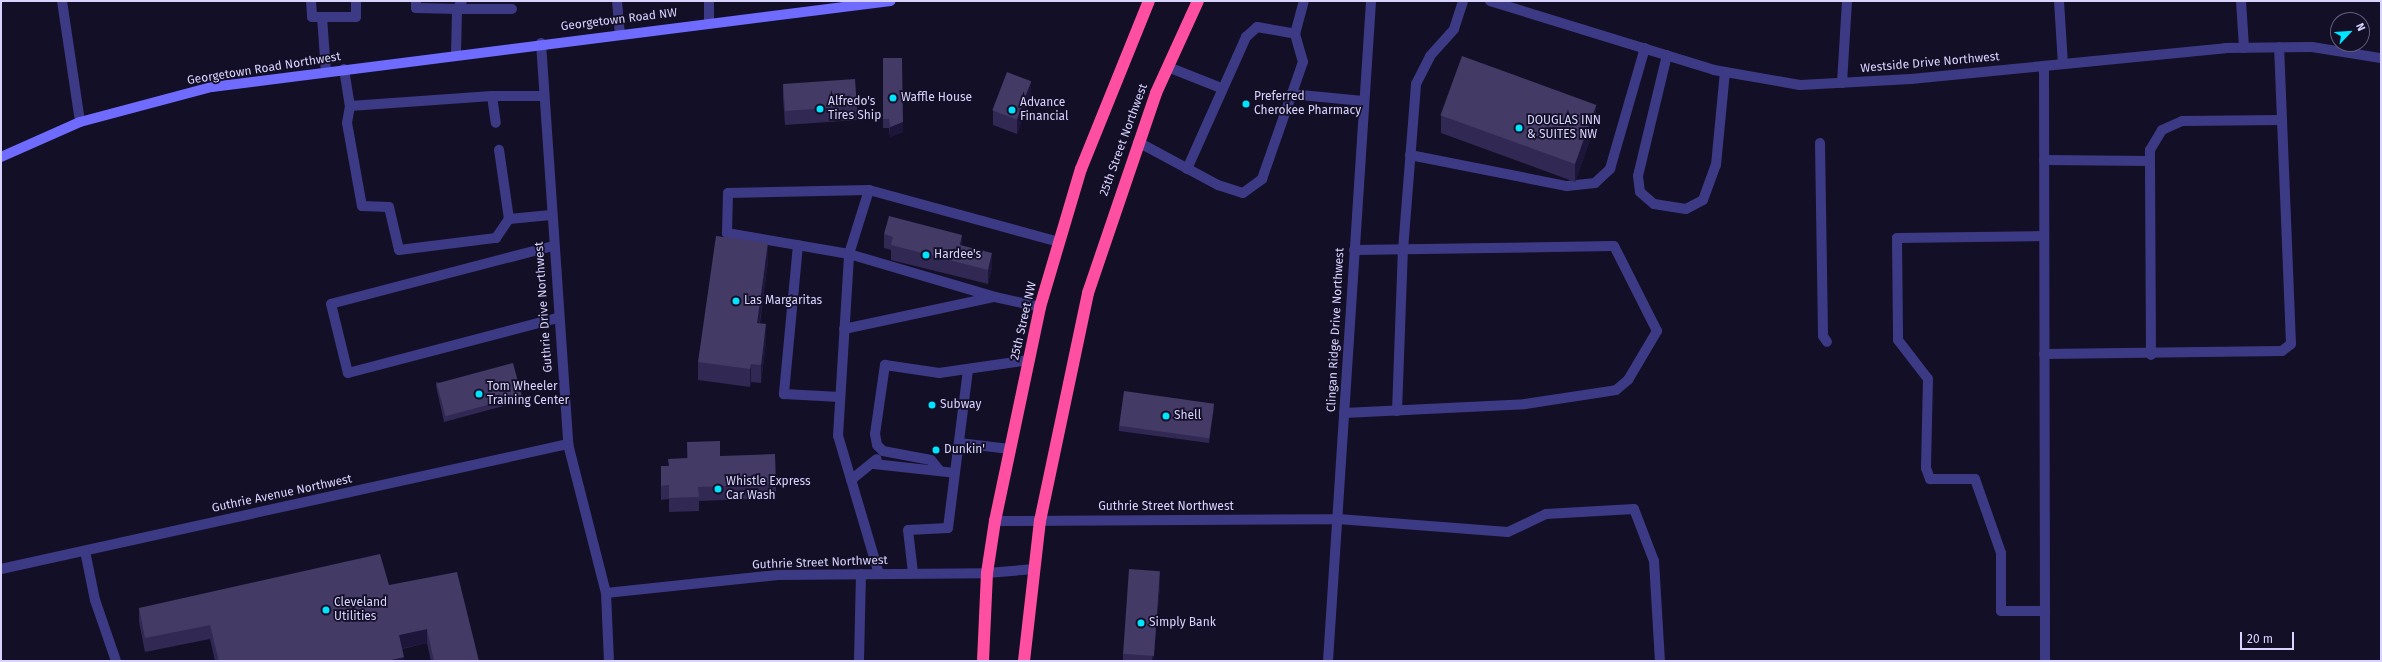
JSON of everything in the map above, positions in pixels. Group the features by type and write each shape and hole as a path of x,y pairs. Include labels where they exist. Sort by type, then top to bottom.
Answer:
{"highway":[{"name":"25th Street NW","path":"982,661 987,573 995,521 1040,307 1081,169 1149,1"},
{"name":"25th Street Northwest","path":"1040,521 1088,293 1138,142 1168,67 1198,1"},
{"path":"1024,661 1040,521"}],"street":[{"path":"62,1 80,122"},
{"path":"311,1 312,17 356,17 356,1"},
{"path":"416,1 416,8 459,5 512,9"},
{"path":"617,1 620,33"},
{"path":"709,1 710,23"},
{"name":"Georgetown Road NW","path":"541,43 890,1"},
{"path":"1138,142 1218,185 1243,193 1262,179 1303,62 1295,34 1304,1"},
{"name":"Clingan Ridge Drive Northwest","path":"1328,661 1363,101 1371,1"},
{"path":"1397,411 1403,250 1416,84 1430,56 1454,29 1463,1"},
{"name":"Westside Drive Northwest","path":"1490,1 1725,72 1800,85 1842,83 2244,48 2312,47 2381,58"},
{"path":"1842,83 1847,1"},
{"path":"2059,1 2063,64"},
{"path":"2241,1 2244,48"},
{"path":"456,54 459,5"},
{"path":"322,17 326,72"},
{"path":"1187,169 1221,88 1246,37 1257,27 1295,34"},
{"name":"Georgetown Road Northwest","path":"1,157 80,122 212,87 541,43"},
{"name":"Guthrie Drive Northwest","path":"541,43 553,246 568,444 606,593 609,661"},
{"path":"2044,354 2151,355 2282,351 2291,344 2279,47"},
{"path":"1410,155 1560,185 1595,183 1610,168 1645,48"},
{"path":"1667,55 1638,176 1640,192 1654,204 1686,209 1703,200 1716,165 1725,72"},
{"path":"2044,66 2045,661"},
{"path":"1168,67 1221,88"},
{"path":"344,69 350,106 347,123 362,206 390,207 399,250 496,238 509,219 499,150"},
{"path":"1292,94 1363,101"},
{"path":"492,96 496,123"},
{"path":"350,106 492,96 544,96"},
{"path":"2151,355 2150,150 2162,130 2182,121 2281,120"},
{"path":"1820,143 1823,336 1827,342"},
{"path":"2044,160 2150,161"},
{"path":"1040,307 995,297 849,254 727,233 728,193 869,190 1060,242"},
{"path":"869,190 849,254 838,436 879,574"},
{"path":"509,219 551,214"},
{"path":"2044,236 1897,238 1898,340 1928,380 1926,468 1930,479 1975,479 2001,552 2001,611 2045,611"},
{"path":"798,245 784,394 840,397"},
{"path":"553,246 331,304 348,373 558,318"},
{"path":"1344,413 1525,404 1616,390 1628,380 1656,331 1614,246 1354,250"},
{"path":"844,329 995,297"},
{"path":"940,471 930,460 883,451 877,445 875,434 885,365 939,373 1029,360"},
{"path":"913,574 908,530 948,528 968,370"},
{"path":"959,443 1010,449"},
{"name":"Guthrie Avenue Northwest","path":"1,569 568,444"},
{"path":"851,480 874,464 883,451"},
{"path":"874,464 956,473"},
{"name":"Guthrie Street Northwest","path":"995,521 1338,519 1508,532 1546,514 1634,509 1654,561 1660,661"},
{"path":"85,551 95,600 116,661"},
{"name":"Guthrie Street Northwest","path":"606,593 778,575 987,573 1035,569"},
{"path":"859,661 861,574"}],"building":[{"name":"DOUGLAS INN & SUITES NW","path":"1462,56 1596,105 1575,164 1440,115"},
{"name":"Waffle House","path":"883,58 902,58 903,122 890,127 889,119 883,119"},
{"path":"1007,72 1031,81 1017,120 992,110"},
{"path":"855,79 857,106 785,111 783,84"},
{"path":"889,216 962,235 960,245 992,253 988,270 891,245 893,237 884,234"},
{"name":"Las Margaritas","path":"716,236 768,243 757,323 766,324 761,365 751,364 750,369 698,362"},
{"name":"Tom Wheeler Training Center","path":"513,363 522,396 445,416 437,383"},
{"path":"1124,391 1214,404 1209,438 1119,426"},
{"name":"Whistle Express Car Wash","path":"720,441 720,456 775,454 776,484 698,487 699,497 669,498 669,485 661,486 661,466 669,466 668,459 688,458 687,442"},
{"name":"Cleveland Utilities","path":"380,554 389,585 457,572 479,661 434,661 427,629 399,635 404,657 387,661 219,661 210,625 145,638 139,608"},
{"name":"Simply Bank","path":"1129,569 1160,571 1154,656 1123,654"}],"place":[{"name":"Waffle House","path":"893,98"},
{"name":"Preferred Cherokee Pharmacy","path":"1246,104"},
{"name":"Alfredo's Tires Ship","path":"820,109"},
{"name":"Advance Financial","path":"1012,110"},
{"name":"DOUGLAS INN & SUITES NW","path":"1519,128"},
{"name":"Hardee's","path":"926,255"},
{"name":"Las Margaritas","path":"736,301"},
{"name":"Tom Wheeler Training Center","path":"479,394"},
{"name":"Subway","path":"932,405"},
{"name":"Shell","path":"1166,416"},
{"name":"Dunkin'","path":"936,450"},
{"name":"Whistle Express Car Wash","path":"718,489"},
{"name":"Cleveland Utilities","path":"326,610"},
{"name":"Simply Bank","path":"1141,623"}]}
